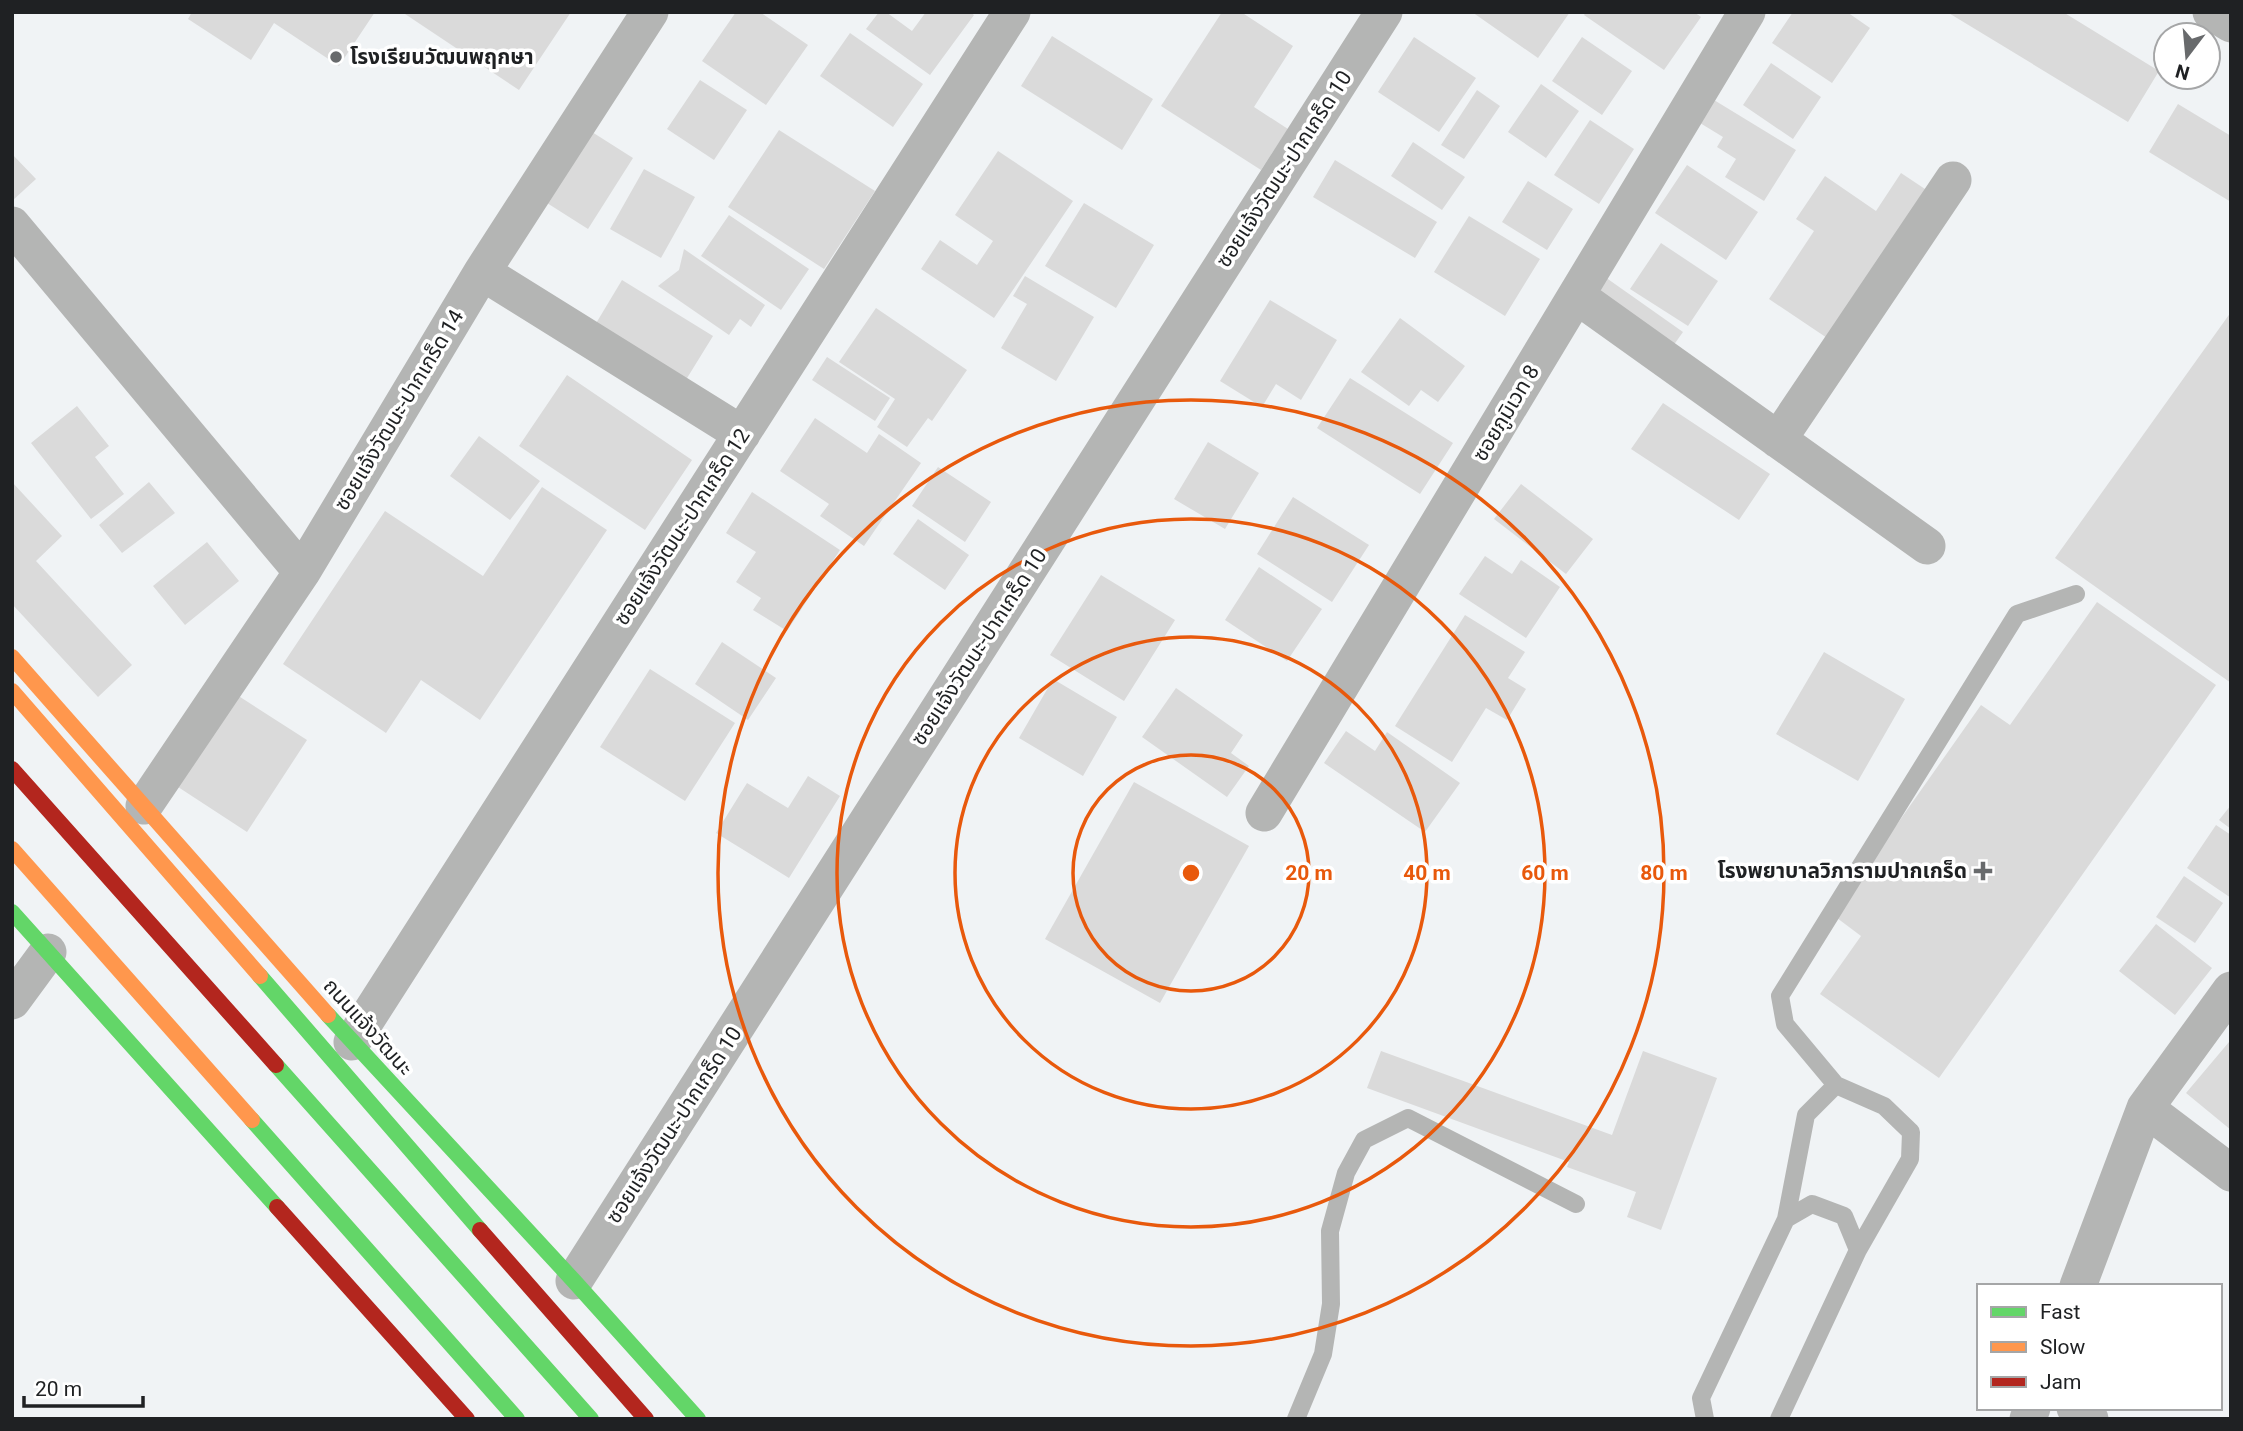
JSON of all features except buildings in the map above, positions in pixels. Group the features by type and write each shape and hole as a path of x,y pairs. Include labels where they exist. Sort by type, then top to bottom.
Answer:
{"main road":[{"name":"ถนนแจ้งวัฒนะ","path":"12,657 352,1042 575,1281 698,1419"},
{"path":"12,691 646,1419"},
{"path":"12,769 591,1419"},
{"path":"12,849 517,1419"},
{"path":"12,912 467,1419"}],"street":[{"name":"ซอยแจ้งวัฒนะ-ปากเกร็ด 14","path":"144,806 302,572 482,272 650,12"},
{"name":"ซอยแจ้งวัฒนะ-ปากเกร็ด 12","path":"352,1042 1012,12"},
{"name":"ซอยแจ้งวัฒนะ-ปากเกร็ด 10","path":"575,1281 1384,12"},
{"name":"ซอยภูมิเวท 8","path":"1264,813 1747,12"},
{"path":"1778,440 1952,180"},
{"path":"12,225 302,572"},
{"path":"482,272 742,434"},
{"path":"1577,296 1927,546"},
{"path":"12,1001 48,952"},
{"path":"2079,1284 2145,1108 2231,990"},
{"path":"2145,1108 2231,1173"}],"lane":[{"path":"1779,1419 1857,1250 1910,1159 1911,1132 1884,1106 1836,1085 1785,1024 1780,996 2017,614 2076,594"},
{"path":"1705,1419 1701,1398 1786,1219 1806,1115 1836,1085"},
{"path":"1296,1419 1323,1354 1331,1304 1330,1231 1346,1174 1364,1140 1408,1118 1576,1204"},
{"path":"1786,1219 1812,1204 1844,1216 1857,1250"}],"traffic: fast":[{"path":"12,912 277,1207"},
{"path":"260,976 480,1230"},
{"path":"328,1015 698,1419"},
{"path":"276,1065 591,1419"},
{"path":"252,1120 517,1419"}],"traffic: slow":[{"path":"12,657 328,1015"},
{"path":"12,691 260,976"},
{"path":"12,849 252,1120"}],"traffic: jam":[{"path":"12,769 276,1065"},
{"path":"277,1207 467,1419"},
{"path":"480,1230 646,1419"}],"place":[{"name":"โรงเรียนวัฒนพฤกษา","path":"336,57"},
{"name":"โรงพยาบาลวิภารามปากเกร็ด","path":"1983,871"}]}
